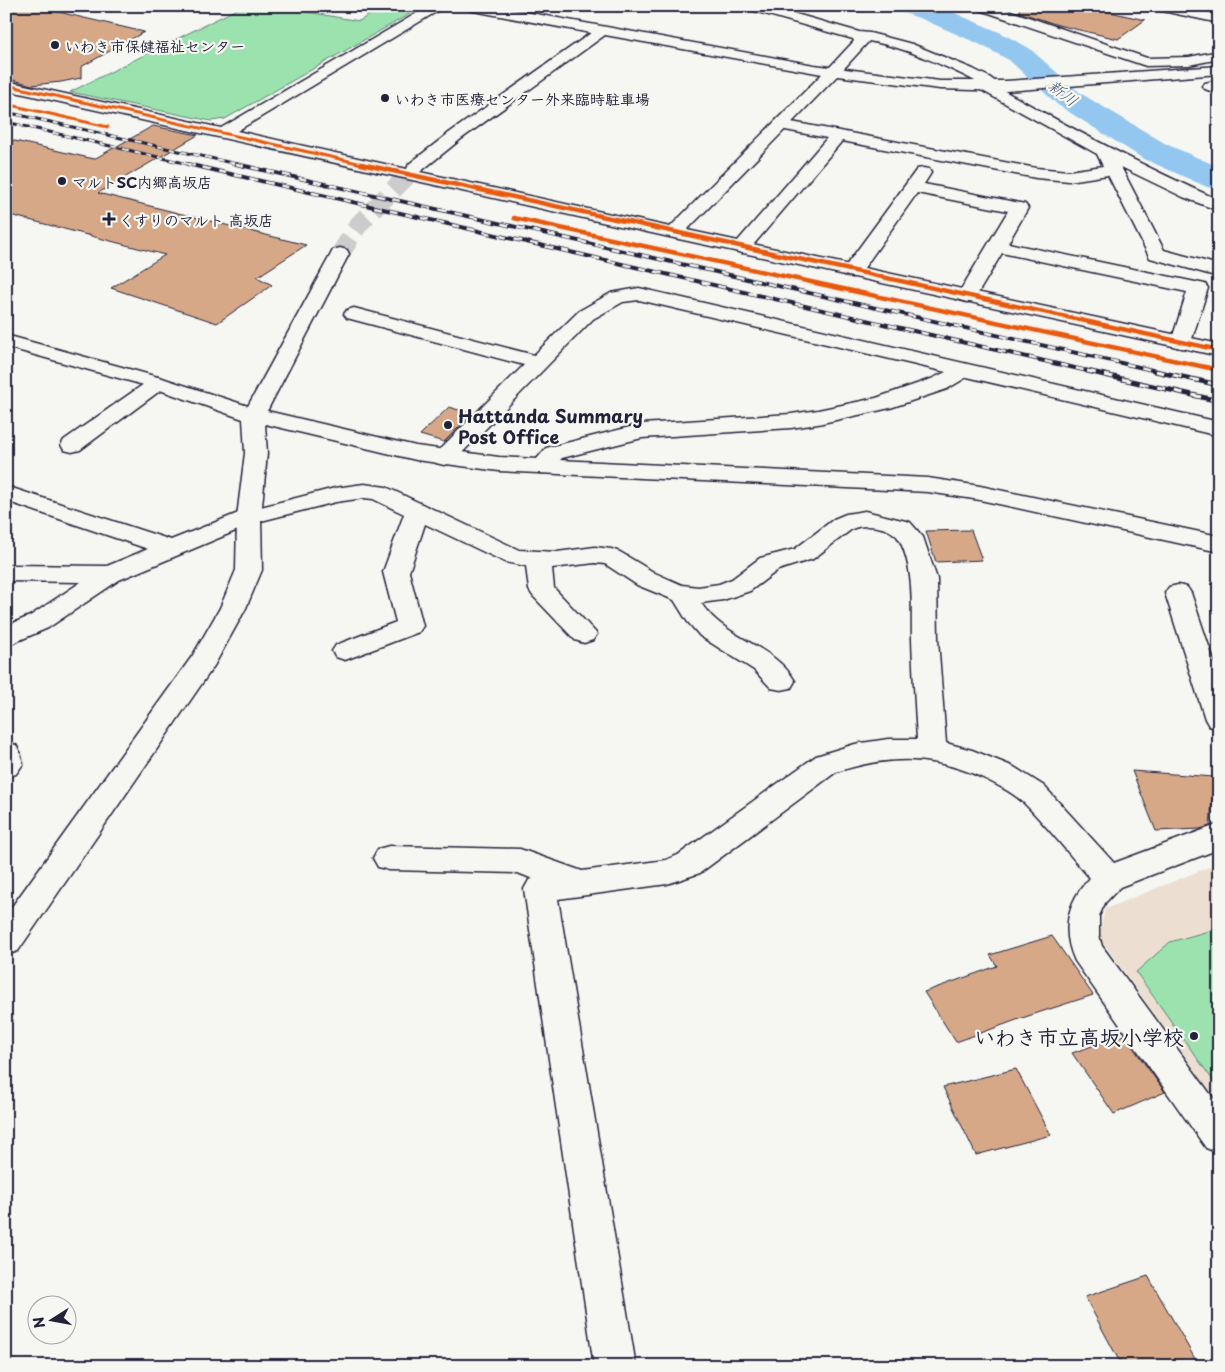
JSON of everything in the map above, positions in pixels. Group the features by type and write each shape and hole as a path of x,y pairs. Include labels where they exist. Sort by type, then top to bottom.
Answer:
{"street":[{"path":"223,133 439,6"},
{"path":"468,6 833,72 940,85 996,86 1219,70"},
{"path":"752,6 858,36 884,40 979,77 1104,152 1219,206"},
{"path":"982,6 1146,62 1189,61 1219,55"},
{"path":"1158,6 1219,19"},
{"path":"414,168 455,136 602,31"},
{"path":"674,233 862,41 858,36"},
{"path":"1219,84 1210,86 1219,90"},
{"path":"6,86 674,233 1219,350"},
{"path":"781,125 1060,176 1114,168"},
{"path":"742,247 838,136"},
{"path":"1104,152 1157,254 1219,271"},
{"path":"852,271 937,155"},
{"path":"913,187 1019,208 967,296"},
{"path":"997,246 1198,288 1181,342"},
{"path":"6,941 204,660 233,608 248,570 249,517 256,453 254,415 340,254"},
{"path":"444,458 586,315 618,297 639,294 1219,429"},
{"path":"354,314 539,363"},
{"path":"6,341 158,383 254,415 292,422 416,453 444,458 499,464 928,485 980,493 1219,544"},
{"path":"542,466 554,453 642,431 791,421 882,403 939,384 964,370"},
{"path":"72,446 158,383"},
{"path":"6,637 39,622 110,574 172,548 249,517 336,495 364,491 378,492 514,557 538,560 596,555 610,557 646,579 676,593 698,595 723,592 741,585 768,564 804,554 843,524 854,519 865,518 901,527 911,537 924,579 925,640 932,750"},
{"path":"6,493 172,548"},
{"path":"345,651 410,626 396,572 417,511"},
{"path":"538,560 542,590 584,634"},
{"path":"6,573 110,574"},
{"path":"1178,593 1219,719"},
{"path":"683,594 696,615 710,630 764,663 781,681"},
{"path":"615,1366 540,889 667,872 689,864 826,764 855,755 888,749 932,750 962,757 1004,775 1033,794 1109,878"},
{"path":"6,752 8,764 6,766"},
{"path":"1219,836 1109,878 1092,895 1083,916 1083,936 1088,951 1219,1136"},
{"path":"389,858 520,861 581,884"}],"shaded area":[{"name":"いわき市立高坂小学校","path":"1219,863 1219,1104 1099,937 1105,909"}],"green space":[{"path":"243,6 273,6 359,21 385,6 422,7 225,119 211,121 70,92"},
{"path":"1219,928 1219,1089 1136,972 1170,942"}],"building":[{"name":"いわき市保健福祉センター","path":"6,6 33,6 144,32 81,67 81,78 32,85 6,78"},
{"path":"1020,6 1084,6 1145,20 1118,39 1058,25 1019,12"},
{"path":"153,126 198,135 98,193 306,245 257,277 272,285 217,323 111,288 165,255 6,214 6,139 94,159"},
{"path":"449,407 472,414 444,442 420,435"},
{"path":"971,530 982,560 936,562 926,531"},
{"path":"1132,771 1214,777 1210,826 1200,829 1156,831"},
{"path":"1052,936 1093,995 956,1042 924,992 997,966 990,955"},
{"path":"1124,1035 1165,1092 1114,1114 1072,1053"},
{"path":"1016,1069 1051,1135 976,1155 943,1087"},
{"path":"1148,1276 1199,1366 1122,1366 1085,1297"}],"waterway":[{"name":"新川","path":"910,6 932,13 989,38 1019,54 1069,99 1154,151 1219,180"}],"tunnel":[{"path":"340,254 359,224 415,168"}],"railway":[{"path":"6,112 241,165"},
{"path":"6,122 193,165"},
{"path":"187,164 1092,372"},
{"path":"236,164 1161,372"},
{"path":"1087,371 1219,401"},
{"path":"1155,371 1219,385"}],"cycle path":[{"path":"6,85 674,233 1219,350"},
{"path":"6,104 108,127"},
{"path":"514,218 1219,370"}],"place":[{"name":"いわき市保健福祉センター","path":"55,45"},
{"name":"いわき市医療センター外来臨時駐車場","path":"385,98"},
{"name":"マルトSC内郷高坂店","path":"62,181"},
{"name":"くすりのマルト 高坂店","path":"109,219"},
{"name":"Hattanda Summary Post Office","path":"448,425"},
{"name":"いわき市立高坂小学校","path":"1194,1036"}]}
